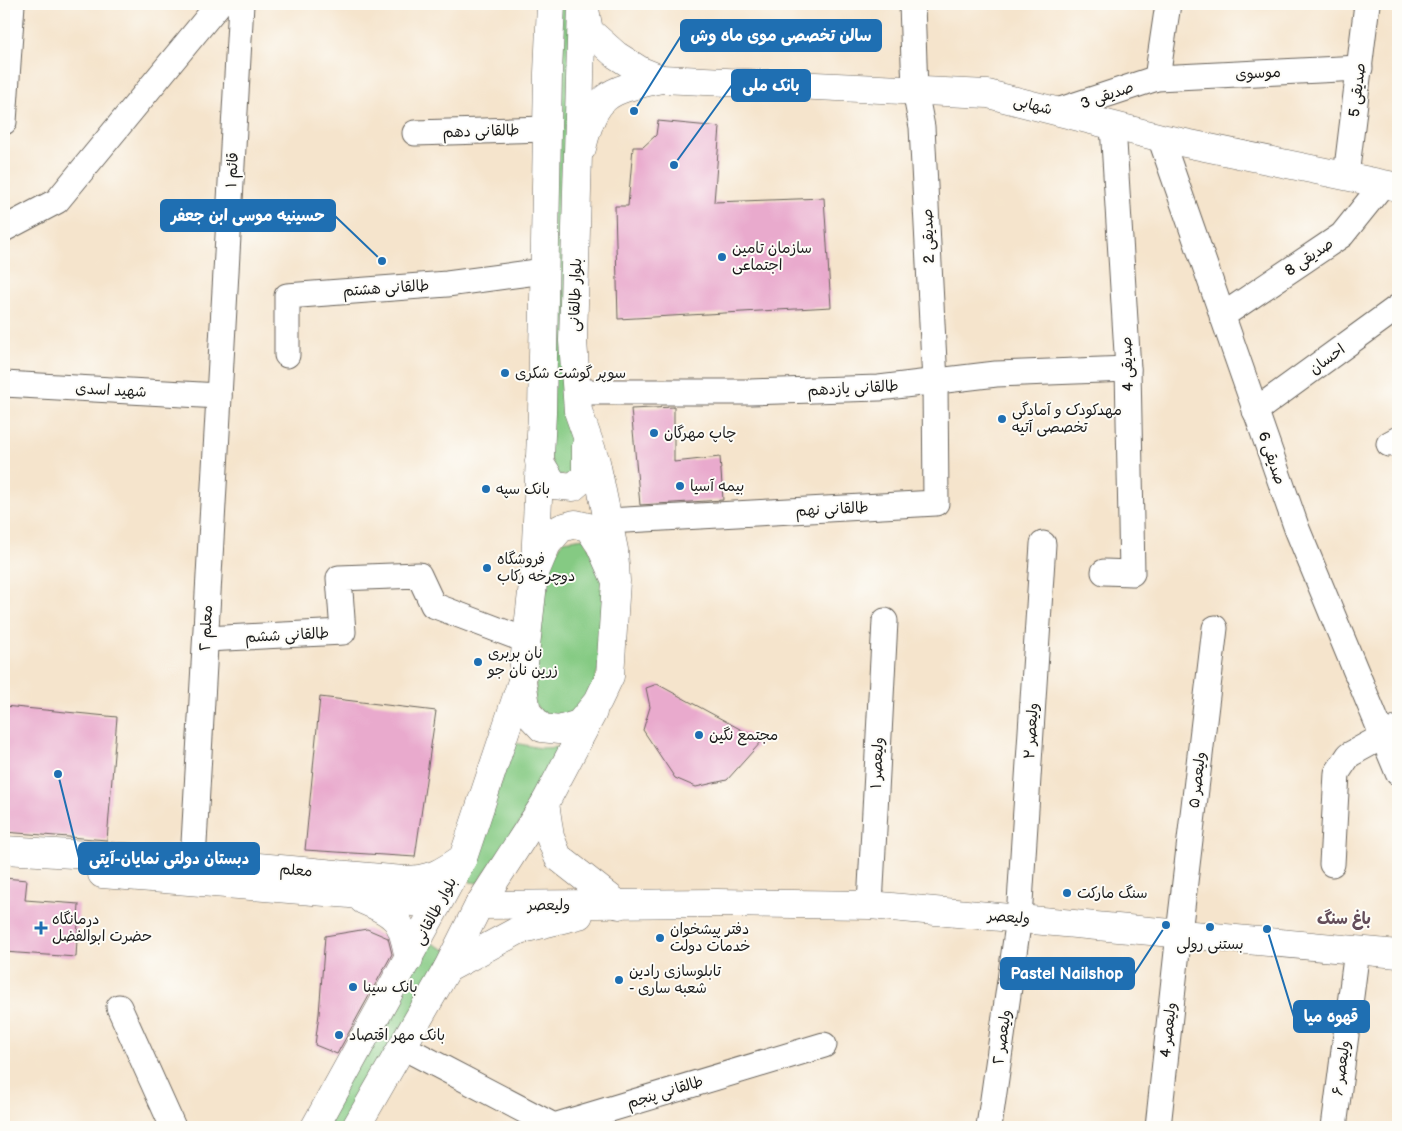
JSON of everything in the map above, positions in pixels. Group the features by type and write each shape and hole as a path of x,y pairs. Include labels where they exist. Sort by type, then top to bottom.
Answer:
{"main road":[{"name":"بلوار طالقانی","path":"534,575 540,461 551,4"},
{"name":"بلوار طالقانی","path":"583,4 574,341 576,392 578,411 596,462 614,550 616,581 610,676 598,702"},
{"path":"583,4 589,31 616,55 640,71 661,79"},
{"path":"578,164 589,119 605,97 625,87 661,79"},
{"name":"شهابی","path":"661,79 988,94 1160,138 1391,186"},
{"path":"540,461 554,485 572,487 586,476 586,436"},
{"path":"598,702 579,724 559,730 542,728 527,712 522,681 534,575 548,544 561,528 575,524 588,527 600,545 616,581"},
{"name":"بلوار طالقانی","path":"315,1127 463,858 522,681"},
{"path":"356,1127 447,969 479,905 545,803 598,702"},
{"path":"545,803 550,837 558,857 619,905"},
{"name":"معلم","path":"4,850 193,861 421,880 436,876 463,858"},
{"name":"معلم","path":"4,866 350,894 437,905"},
{"path":"350,894 384,910 401,925 404,929 409,959"},
{"name":"ولیعصر","path":"437,905 716,903 870,905 1398,954"},
{"path":"447,969 519,930 619,905"}],"street":[{"path":"4,122 12,4"},
{"path":"4,229 57,201 219,4"},
{"name":"قائم ١","path":"219,396 241,4"},
{"name":"صدیقی 2","path":"912,4 915,91 922,127 935,382"},
{"path":"1157,78 1168,4"},
{"name":"صدیقی 5","path":"1346,176 1367,4"},
{"name":"موسوی","path":"1157,78 1360,68"},
{"name":"صدیقی 3","path":"1057,112 1157,78"},
{"name":"صدیقی 4","path":"1104,572 1132,573 1128,369 1113,126"},
{"name":"طالقانی دهم","path":"415,133 547,129"},
{"name":"صدیقی 6","path":"1160,138 1296,529 1391,732 1398,773"},
{"name":"صدیقی 8","path":"1222,316 1342,235 1391,186"},
{"name":"طالقانی هشتم","path":"287,355 287,296 447,284 544,271"},
{"name":"احسان","path":"1256,411 1398,307"},
{"name":"طالقانی یازدهم","path":"576,392 879,388 996,374 1128,369"},
{"name":"طالقانی نهم","path":"608,521 936,503 935,382"},
{"name":"شهید اسدی","path":"4,384 219,396"},
{"name":"معلم ٢","path":"193,861 219,396"},
{"name":"ولیعصر ٣","path":"1019,918 1043,544"},
{"name":"طالقانی ششم","path":"206,639 343,632 339,578 420,575 434,605 526,640"},
{"name":"ولیعصر ١","path":"870,905 885,621"},
{"name":"ولیعصر ۵","path":"1179,933 1215,628"},
{"path":"1332,864 1337,773 1349,755 1391,732"},
{"name":"ولیعصر ٢","path":"989,1127 1019,918"},
{"name":"ولیعصر 4","path":"1158,1127 1179,933"},
{"name":"ولیعصر ۶","path":"1334,1127 1357,950"},
{"path":"119,1007 173,1127"},
{"name":"طالقانی پنجم","path":"403,1047 554,1126 824,1044"}],"green space":[{"path":"557,4 576,4 580,436 573,476 557,475 545,445"},
{"path":"584,538 607,580 600,665 588,700 567,718 547,720 534,703 544,574 563,541"},
{"path":"515,743 540,748 563,747 530,808 478,883 470,882 469,870"},
{"path":"425,940 452,953 349,1127 319,1127"}],"building":[{"name":"سازمان تامین اجتماعی","path":"658,121 720,127 714,202 824,198 831,307 618,319 615,206 628,206 633,147 643,147 656,135"},
{"path":"674,407 674,462 720,457 723,500 640,505 631,409"},
{"name":"مجتمع نگین","path":"657,684 762,741 727,780 696,787 675,778 643,730 650,707 646,688"},
{"path":"320,697 436,711 415,857 305,850"},
{"path":"4,706 117,717 107,840 4,832"},
{"name":"درمانگاه حضرت ابوالفضل","path":"4,878 27,880 25,900 79,904 76,957 4,952"},
{"name":"بانک سینا","path":"367,929 388,938 392,954 337,1054 315,1045 325,936"}],"place":[{"name":"سالن تخصصی موی ماه وش","path":"634,111"},
{"name":"بانک ملی","path":"674,165"},
{"name":"سازمان تامین اجتماعی","path":"722,257"},
{"name":"حسینیه موسی ابن جعفر","path":"382,261"},
{"name":"سوپر گوشت شکری","path":"505,373"},
{"name":"مهدکودک و آمادگی تخصصی آتیه","path":"1002,419"},
{"name":"چاپ مهرگان","path":"654,433"},
{"name":"بیمه آسیا","path":"680,486"},
{"name":"بانک سپه","path":"486,489"},
{"name":"فروشگاه دوچرخه رکاب","path":"487,568"},
{"name":"نان بربری زرین نان جو","path":"478,662"},
{"name":"مجتمع نگین","path":"699,735"},
{"name":"دبستان دولتی نمایان-آیتی","path":"58,774"},
{"name":"سنگ مارکت","path":"1067,893"},
{"name":"Pastel Nailshop","path":"1166,925"},
{"name":"بستنی رولی","path":"1210,927"},
{"name":"درمانگاه حضرت ابوالفضل","path":"41,928"},
{"name":"قهوه میا","path":"1267,929"},
{"name":"دفتر پیشخوان خدمات دولت","path":"660,938"},
{"name":"تابلوسازی رادین - شعبه ساری","path":"619,980"},
{"name":"بانک سینا","path":"353,987"},
{"name":"بانک مهر اقتصاد","path":"339,1035"}],"district":[{"name":"باغ سنگ","path":"1344,918"}]}
